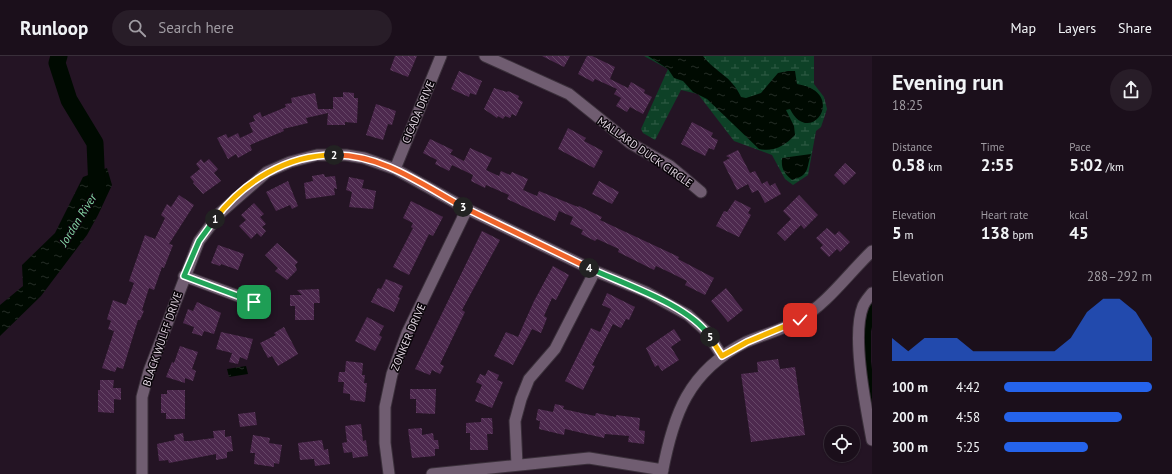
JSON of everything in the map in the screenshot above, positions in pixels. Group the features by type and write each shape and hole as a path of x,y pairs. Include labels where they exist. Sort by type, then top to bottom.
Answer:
{"street":[{"name":"CICADA DRIVE","path":"395,169 441,56"},
{"name":"MALLARD DUCK CIRCLE","path":"485,56 569,94 630,143 670,166 701,192"},
{"name":"BLACK WULFF DRIVE","path":"142,474 142,397 149,371 169,322 184,276 199,241 220,213 267,172 290,162 317,155 346,154 364,158 395,169"},
{"path":"395,169 467,209 595,271 646,292 688,315 706,331 722,356"},
{"name":"ZONKER DRIVE","path":"389,474 385,443 385,407 392,374 407,333 467,209"},
{"path":"432,474 589,458 662,472 674,421 687,395 701,376 722,356 747,342 800,320 836,289 872,251"},
{"path":"518,465 515,421 521,399 530,379 555,349 595,271"},
{"path":"184,276 254,302"},
{"path":"872,293 863,306 858,335 863,394 872,440"}],"green space":[{"path":"644,56 814,56 814,84 824,97 827,109 821,127 816,131 808,175 793,185 785,179 772,155 734,141 698,94 681,90 655,140 643,133 641,129 668,69"}],"water":[{"path":"648,56 703,56 733,84 741,97 746,98 761,93 778,73 795,71 797,84 812,89 821,97 823,106 815,121 807,123 798,120 790,109 786,110 794,126 795,135 775,149 759,149 707,99 693,92 683,81 674,78 668,69"},
{"path":"811,154 805,174 792,180 784,170 782,158"},
{"path":"107,168 112,185 87,235 41,296 0,336 0,305 23,286 22,265 55,233 83,177"},
{"path":"246,366 248,374 229,377 227,369"}],"building":[{"path":"395,56 417,56 408,77 390,70"},
{"path":"542,56 570,56 564,67"},
{"path":"587,56 592,56 615,67 610,79 628,88 631,82 645,90 644,93 652,97 643,114 630,107 627,112 616,106 621,98 614,94 617,89 595,79 593,82 578,74"},
{"path":"459,71 482,81 476,95 470,93 469,97 451,89"},
{"path":"494,88 508,91 519,96 518,99 523,102 516,116 512,114 510,118 505,116 503,119 498,116 497,118 484,109"},
{"path":"343,92 354,93 354,98 358,98 357,123 345,122 345,125 327,125 328,113 306,118 308,123 283,129 284,131 250,145 252,150 238,158 236,154 228,159 217,138 226,134 228,138 238,133 240,138 253,132 249,123 255,121 253,116 260,112 262,117 286,107 285,104 292,103 291,98 315,93 318,109 333,109 333,97 343,97"},
{"path":"376,104 396,111 392,125 388,124 383,140 366,135"},
{"path":"692,122 713,133 711,137 718,140 714,150 709,148 705,156 681,144"},
{"path":"568,128 586,138 584,141 603,151 594,168 558,149"},
{"path":"430,139 453,150 450,154 464,161 470,148 492,158 486,170 499,176 501,171 510,175 512,172 528,179 523,190 537,196 539,191 578,207 579,206 602,217 600,220 679,257 678,259 714,278 705,295 685,285 687,281 671,273 656,266 654,270 618,252 619,249 597,239 595,241 581,234 583,230 570,224 573,217 559,211 555,221 507,199 509,195 486,185 485,188 471,181 473,175 452,165 449,171 435,164 437,160 423,153"},
{"path":"738,150 750,173 755,171 762,184 767,181 770,186 775,183 781,194 765,203 758,190 752,193 748,184 737,190 723,162 730,158 726,156"},
{"path":"201,159 204,163 209,159 218,169 214,173 221,181 203,194 193,183 194,182 190,177 200,169 196,164"},
{"path":"845,163 856,173 844,185 834,175"},
{"path":"324,174 325,177 335,176 337,189 334,188 335,195 306,199 304,183 313,181 312,176"},
{"path":"349,177 364,180 362,188 376,191 373,209 349,207 352,192 346,190"},
{"path":"288,181 298,206 292,209 290,205 276,211 266,192"},
{"path":"599,181 619,192 612,204 592,194"},
{"path":"179,195 194,205 169,244 173,245 164,268 162,267 154,290 149,288 142,310 144,311 140,320 138,320 123,369 117,367 115,372 102,368 114,331 108,329 111,321 107,319 113,300 126,305 134,283 129,281 145,235 155,239 165,218 161,215 167,204 171,207"},
{"path":"799,195 818,215 804,229 801,225 785,241 777,233 791,219 783,211"},
{"path":"735,200 751,208 748,213 751,215 739,237 716,226 724,211 727,212"},
{"path":"411,201 443,217 433,236 429,234 409,275 393,267 413,228 411,227 413,223 403,218"},
{"path":"254,203 264,214 260,217 266,224 262,227 266,231 261,237 257,233 251,239 239,226 246,220 241,215"},
{"path":"827,228 835,235 839,231 850,242 840,252 837,249 829,257 820,248 823,245 816,238"},
{"path":"482,231 500,240 462,310 465,312 440,364 444,366 440,374 432,370 430,375 415,369"},
{"path":"277,243 298,262 295,265 297,270 287,280 275,271 278,268 265,255"},
{"path":"218,245 244,254 238,270 221,264 220,266 211,263"},
{"path":"553,266 569,275 556,300 552,298 544,316 547,318 541,333 532,329 513,365 494,356 506,332 518,337 534,301"},
{"path":"386,279 403,286 394,312 371,302 378,288 381,289"},
{"path":"726,288 743,310 728,322 711,301"},
{"path":"319,289 320,303 314,303 314,320 295,320 295,306 290,306 290,295 302,295 297,290"},
{"path":"607,293 635,307 629,320 626,319 621,328 613,324 592,365 595,366 583,390 565,381 591,328 600,332 611,309 602,305"},
{"path":"197,302 221,313 214,334 204,331 202,336 192,333 194,327 183,323 188,309 193,311"},
{"path":"367,317 384,326 379,335 382,337 375,351 355,341"},
{"path":"284,327 298,354 278,366 272,356 268,358 260,343 276,335 274,333"},
{"path":"674,329 681,340 671,347 679,360 662,371 658,365 655,367 646,348"},
{"path":"221,332 253,339 247,360 240,357 238,364 229,362 232,353 216,349"},
{"path":"180,346 198,352 192,369 196,371 193,381 185,378 185,383 166,377 172,362 174,363"},
{"path":"778,359 780,369 795,367 805,435 751,442 741,374 758,372 757,362"},
{"path":"346,361 363,363 362,375 365,375 364,383 367,383 365,402 350,400 350,394 343,393 344,382 338,382 339,372 345,372"},
{"path":"488,370 499,375 497,380 503,382 492,408 475,401 482,385 476,382 480,374 485,376"},
{"path":"100,380 114,380 113,388 121,388 121,400 114,399 114,413 98,412 98,390 100,390"},
{"path":"410,389 436,389 435,414 416,413 416,399 410,399"},
{"path":"167,390 185,390 185,419 166,419 166,413 161,413 161,394 167,394"},
{"path":"555,404 564,406 563,409 595,416 596,413 616,417 616,415 640,418 639,430 645,431 644,444 628,442 629,436 605,434 604,438 565,429 564,435 539,429 540,421 536,420 538,409 553,412"},
{"path":"255,412 257,425 240,427 238,414"},
{"path":"481,418 492,418 493,434 487,434 488,450 470,450 470,433 466,433 466,423 481,422"},
{"path":"361,424 363,441 366,440 368,456 353,458 352,452 344,453 342,443 347,442 345,426"},
{"path":"422,428 422,435 433,433 434,440 438,440 439,449 435,449 435,456 412,458 408,429"},
{"path":"225,430 225,437 231,436 233,451 227,452 227,458 216,460 216,454 169,463 168,460 159,461 157,444 175,440 174,435 183,433 184,441 190,441 214,438 213,431"},
{"path":"253,435 270,438 269,443 282,445 279,464 274,463 274,467 254,464 255,453 250,453"},
{"path":"322,440 324,450 328,449 330,464 315,466 314,459 300,460 298,443"}],"waterway":[{"name":"Jordan River","path":"59,56 57,63 69,100 95,143 97,189 94,194"},
{"path":"872,303 866,331 866,362 872,409"}],"route":[{"path":"254,302 184,276 199,241 220,213 267,172 290,162 317,155 346,154 364,158 395,169 467,209 595,271 646,292 688,315 706,331 722,356 747,342 780,330 800,320"}]}
